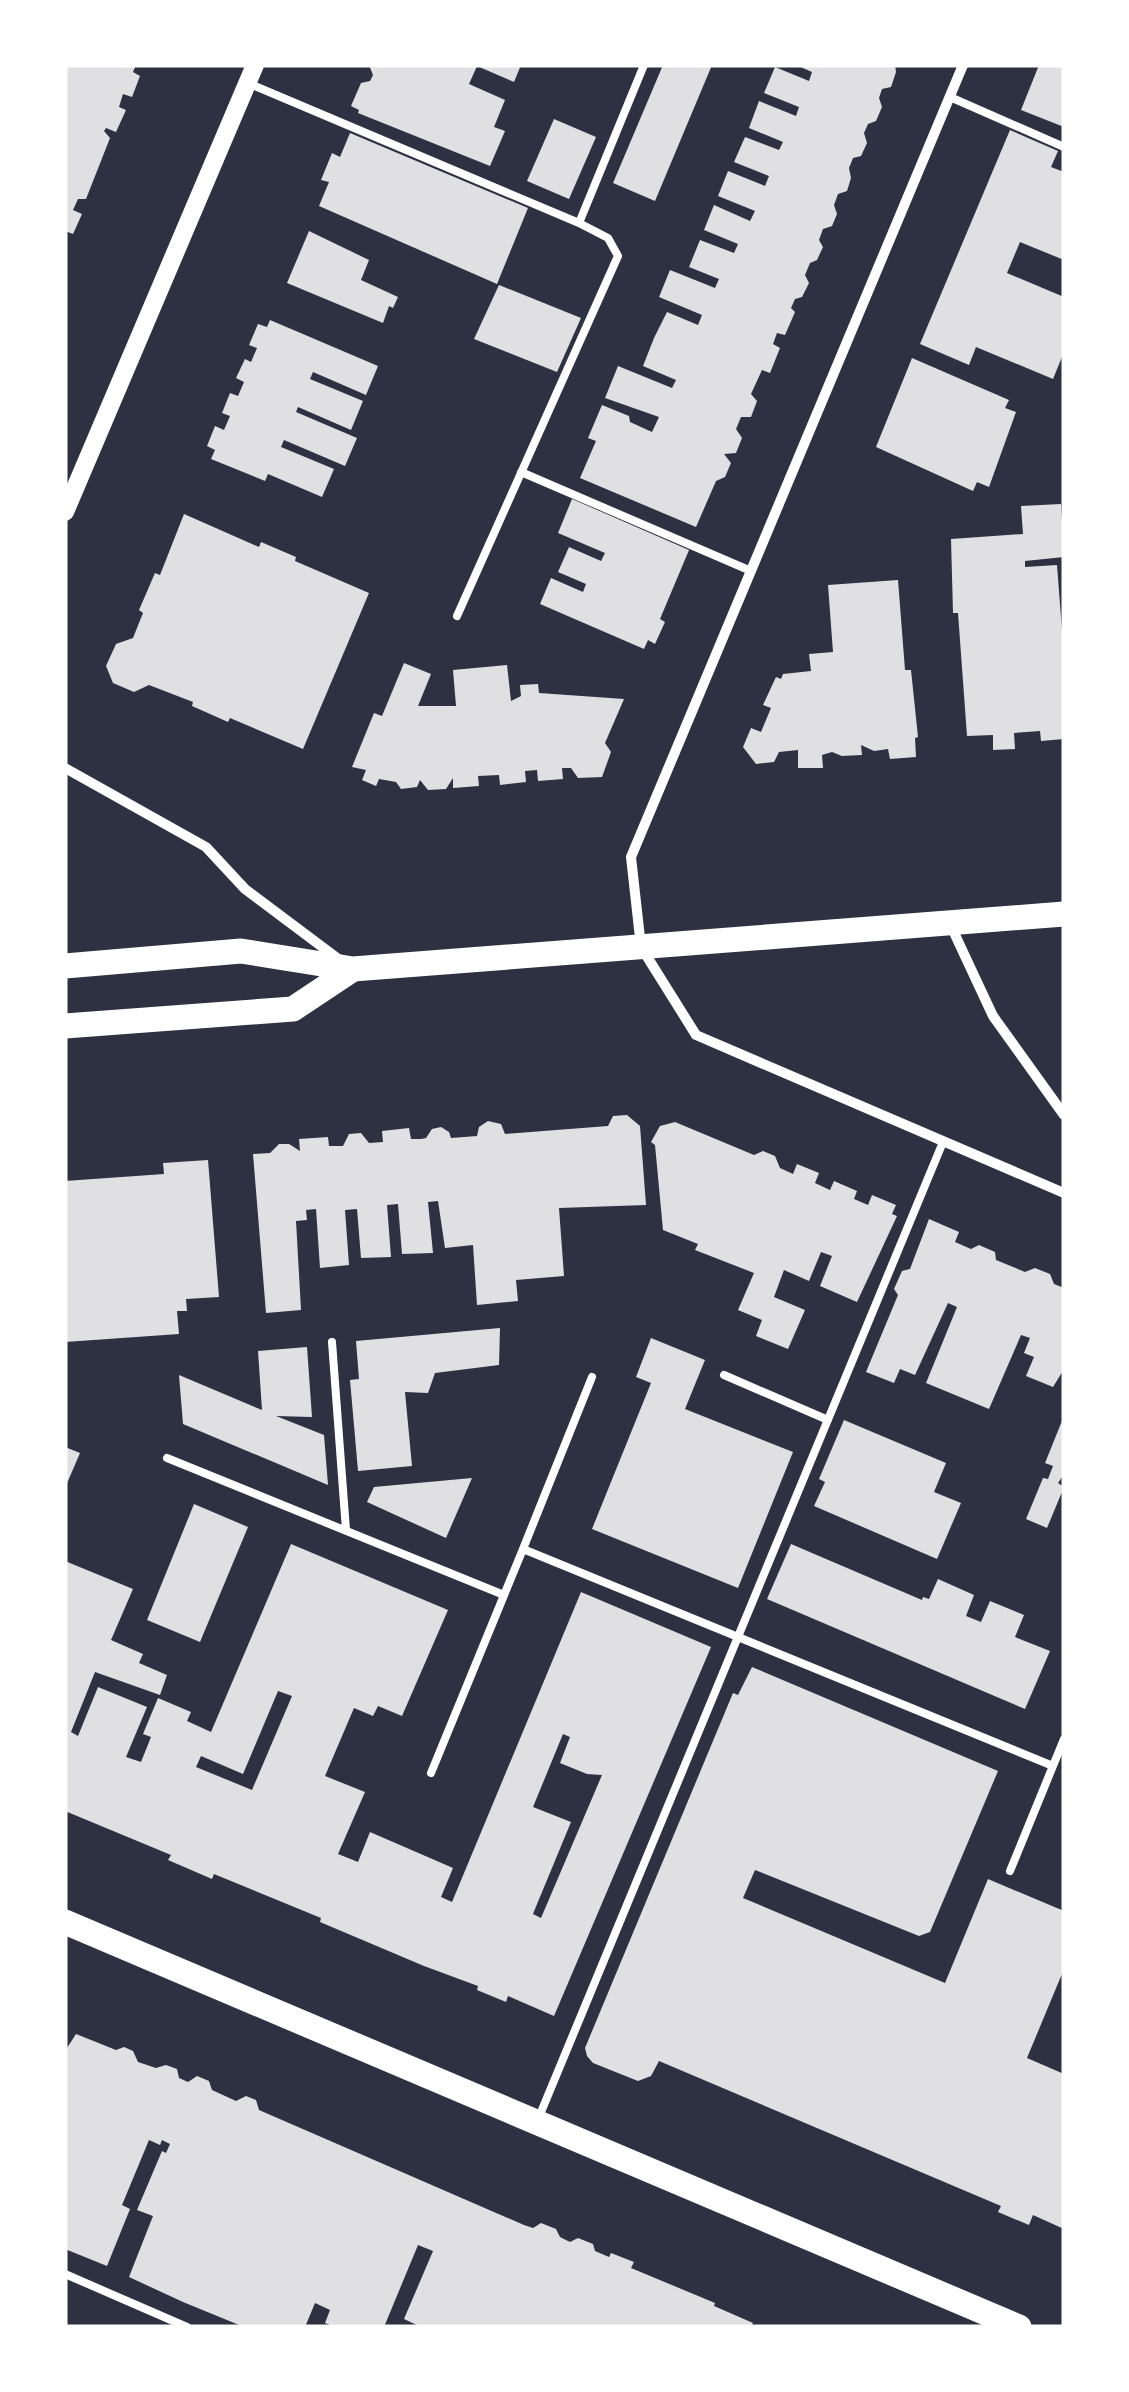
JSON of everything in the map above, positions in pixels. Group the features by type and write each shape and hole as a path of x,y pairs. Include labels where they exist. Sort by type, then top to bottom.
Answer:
{"main road":[{"path":"65,966 241,951 353,969 1064,914"},
{"path":"65,1026 293,1008 353,969"},
{"path":"65,1922 1019,2327"}],"street":[{"path":"65,512 256,65"},
{"path":"963,65 631,858 641,948 696,1035 1064,1193"},
{"path":"65,768 206,847 246,890 353,969"},
{"path":"950,924 993,1016 1064,1115"}],"lane":[{"path":"579,223 644,65"},
{"path":"248,83 579,223 608,238 618,256 456,616"},
{"path":"950,98 1064,147"},
{"path":"521,472 751,571"},
{"path":"538,2120 944,1142"},
{"path":"332,1342 346,1530"},
{"path":"724,1375 828,1420"},
{"path":"431,1772 592,1377"},
{"path":"167,1458 504,1595"},
{"path":"523,1549 1053,1766"},
{"path":"1010,1871 1064,1739"},
{"path":"65,2274 187,2327"}],"building":[{"path":"65,65 136,65 133,72 140,76 132,97 123,94 119,107 126,110 116,132 106,128 104,131 110,138 86,199 78,199 73,210 82,214 73,234 65,231"},
{"path":"369,65 521,65 514,82 477,66 469,84 505,100 494,127 505,131 490,166 358,113 351,106 361,83 370,81 373,75"},
{"path":"663,65 712,65 655,201 613,183"},
{"path":"796,65 895,65 896,72 891,87 882,89 882,107 876,121 868,124 864,133 867,143 861,156 853,158 847,191 838,194 832,226 823,229 819,240 823,247 805,275 809,283 802,297 795,299 791,308 795,312 785,335 777,333 773,344 780,348 770,373 762,370 751,394 757,401 751,417 741,417 736,429 742,438 736,453 724,454 731,463 725,477 716,481 696,527 580,478 596,441 588,438 602,405 629,416 630,422 652,432 659,417 605,398 618,366 672,388 676,380 643,366 654,338 667,312 698,325 702,315 659,297 670,270 715,288 719,279 689,267 700,240 734,253 738,244 704,230 714,205 750,221 755,211 718,196 728,171 765,186 769,176 734,162 745,137 779,150 783,142 749,128 759,101 796,116 799,107 764,93 775,67 809,81 812,72"},
{"path":"1039,65 1064,65 1064,127 1021,110"},
{"path":"554,119 596,137 569,199 527,181"},
{"path":"1010,130 1058,151 1051,167 1064,172 1064,260 1020,242 1007,273 1064,297 1064,352 1053,379 976,347 969,365 920,344"},
{"path":"350,133 528,208 497,284 319,206 329,182 321,180 332,153 340,157"},
{"path":"309,231 369,260 361,280 398,297 393,308 389,306 383,323 287,283"},
{"path":"499,285 581,318 557,372 474,339"},
{"path":"270,320 378,366 366,395 313,372 310,379 363,401 351,430 298,407 296,412 357,438 345,466 284,440 281,447 334,469 322,497 268,474 265,481 211,459 215,450 207,446 215,426 224,430 230,416 222,413 230,393 238,396 244,382 236,378 245,359 251,362 257,348 249,345 258,324 267,327"},
{"path":"912,358 1009,400 1005,408 1016,412 989,487 977,482 973,491 876,447"},
{"path":"572,499 689,550 660,619 665,622 655,644 648,640 644,649 540,604 551,578 583,592 586,584 558,572 569,547 601,561 605,553 558,533"},
{"path":"1061,504 1064,557 1025,561 1025,567 1057,565 1064,657 1064,739 1041,741 1040,731 1014,733 1015,749 993,750 993,735 967,736 958,613 953,613 951,539 1023,534 1021,506"},
{"path":"184,514 259,547 261,542 369,593 303,749 230,718 228,722 192,706 193,702 149,685 134,692 113,683 106,666 116,644 133,638 143,613 139,610 155,573 160,575"},
{"path":"898,580 905,670 911,670 918,737 916,757 890,759 888,749 874,751 861,745 862,755 822,755 823,768 798,768 798,750 779,752 774,762 756,764 743,747 751,728 761,732 771,708 763,705 776,677 811,671 809,654 833,652 828,585"},
{"path":"404,663 431,674 418,706 456,706 453,670 507,665 511,701 521,696 520,685 538,684 539,693 624,699 605,743 611,752 602,777 578,778 571,768 562,768 563,779 538,781 537,770 525,771 526,782 500,785 499,775 478,776 479,786 453,788 453,778 446,789 428,790 420,780 417,787 401,789 396,782 379,779 376,786 362,780 366,770 352,767 374,713 382,716"},
{"path":"627,1115 640,1126 646,1205 559,1208 564,1276 516,1280 518,1301 477,1305 473,1245 445,1248 438,1201 428,1202 433,1253 402,1254 398,1204 387,1205 391,1257 361,1258 357,1209 345,1210 349,1265 320,1268 316,1209 306,1210 307,1220 296,1221 301,1310 266,1313 253,1154 270,1153 279,1144 289,1144 300,1151 299,1139 328,1137 329,1146 343,1146 349,1134 361,1133 369,1143 383,1142 382,1131 409,1128 411,1139 421,1139 441,1127 451,1138 477,1136 479,1127 488,1121 501,1124 505,1134 608,1126 613,1116"},
{"path":"675,1122 754,1155 763,1151 775,1156 780,1168 793,1174 797,1164 819,1173 815,1183 830,1190 834,1181 857,1191 854,1199 868,1205 872,1195 896,1205 892,1214 897,1216 857,1302 820,1286 832,1256 821,1252 809,1281 784,1270 774,1297 805,1310 788,1349 756,1336 762,1320 738,1310 754,1273 695,1250 698,1244 663,1230 655,1145 651,1142 660,1126"},
{"path":"208,1160 219,1297 186,1299 187,1311 177,1311 179,1334 65,1342 65,1181 164,1174 163,1163"},
{"path":"929,1219 959,1232 955,1242 971,1249 979,1245 995,1252 996,1260 1025,1272 1035,1268 1050,1274 1054,1284 1064,1288 1064,1369 1053,1387 1026,1376 1034,1357 1024,1353 1030,1338 1021,1335 989,1409 926,1383 957,1307 948,1303 915,1375 900,1369 894,1383 866,1372 898,1295 894,1289 902,1271 910,1269"},
{"path":"500,1328 499,1365 435,1373 428,1393 405,1392 412,1466 358,1471 350,1380 359,1379 356,1341"},
{"path":"651,1338 705,1360 685,1409 793,1452 738,1588 592,1529 651,1383 636,1377"},
{"path":"307,1347 312,1417 276,1416 324,1435 328,1485 183,1424 179,1375 262,1410 258,1351"},
{"path":"1064,1416 1064,1474 1058,1483 1064,1487 1047,1528 1026,1519 1043,1478 1048,1479 1053,1466 1045,1463"},
{"path":"844,1420 946,1463 934,1492 961,1503 937,1559 814,1506 825,1482 819,1479"},
{"path":"65,1447 80,1453 65,1488"},
{"path":"472,1478 446,1538 367,1502 374,1487"},
{"path":"194,1504 248,1527 200,1642 147,1620"},
{"path":"291,1544 448,1610 402,1716 378,1706 373,1716 354,1708 325,1776 365,1792 338,1854 358,1862 370,1832 453,1868 441,1897 452,1902 581,1592 711,1647 554,2016 508,1996 506,2002 477,1990 478,1986 214,1874 212,1879 168,1860 171,1855 65,1811 65,1561 133,1589 111,1640 143,1654 139,1663 167,1675 160,1695 95,1672 71,1732 78,1736 98,1687 147,1707 126,1757 141,1762 151,1737 143,1734 158,1698 191,1712 187,1721 211,1732","holes":["278,1691 292,1696 252,1790 196,1767 201,1756 243,1774","563,1734 570,1737 560,1763 587,1774 602,1775 541,1918 533,1914 571,1822 533,1807"]},
{"path":"791,1544 922,1600 929,1599 938,1579 974,1595 966,1616 981,1622 990,1601 1024,1615 1015,1637 1050,1651 1025,1709 767,1599"},
{"path":"752,1667 998,1771 930,1932 919,1936 755,1870 743,1898 945,1983 988,1879 1064,1911 1064,1969 1027,2058 1064,2074 1064,2229 1033,2215 1029,2225 998,2212 1001,2206 659,2061 651,2076 638,2081 593,2063 587,2056 585,2048 733,1693 738,1695"},
{"path":"76,2034 116,2050 124,2047 133,2051 138,2062 177,2069 179,2078 188,2082 197,2076 209,2081 212,2090 236,2101 246,2096 256,2100 259,2110 524,2225 533,2228 541,2223 556,2229 560,2237 570,2242 578,2238 593,2244 595,2251 634,2262 631,2268 753,2323 751,2327 421,2327 404,2319 433,2251 418,2245 384,2327 335,2327 325,2323 330,2310 315,2303 305,2327 244,2327 183,2302 129,2277 153,2216 137,2210 162,2151 166,2153 170,2144 162,2140 160,2145 149,2140 122,2205 130,2209 107,2266 65,2249 65,2051"}]}
